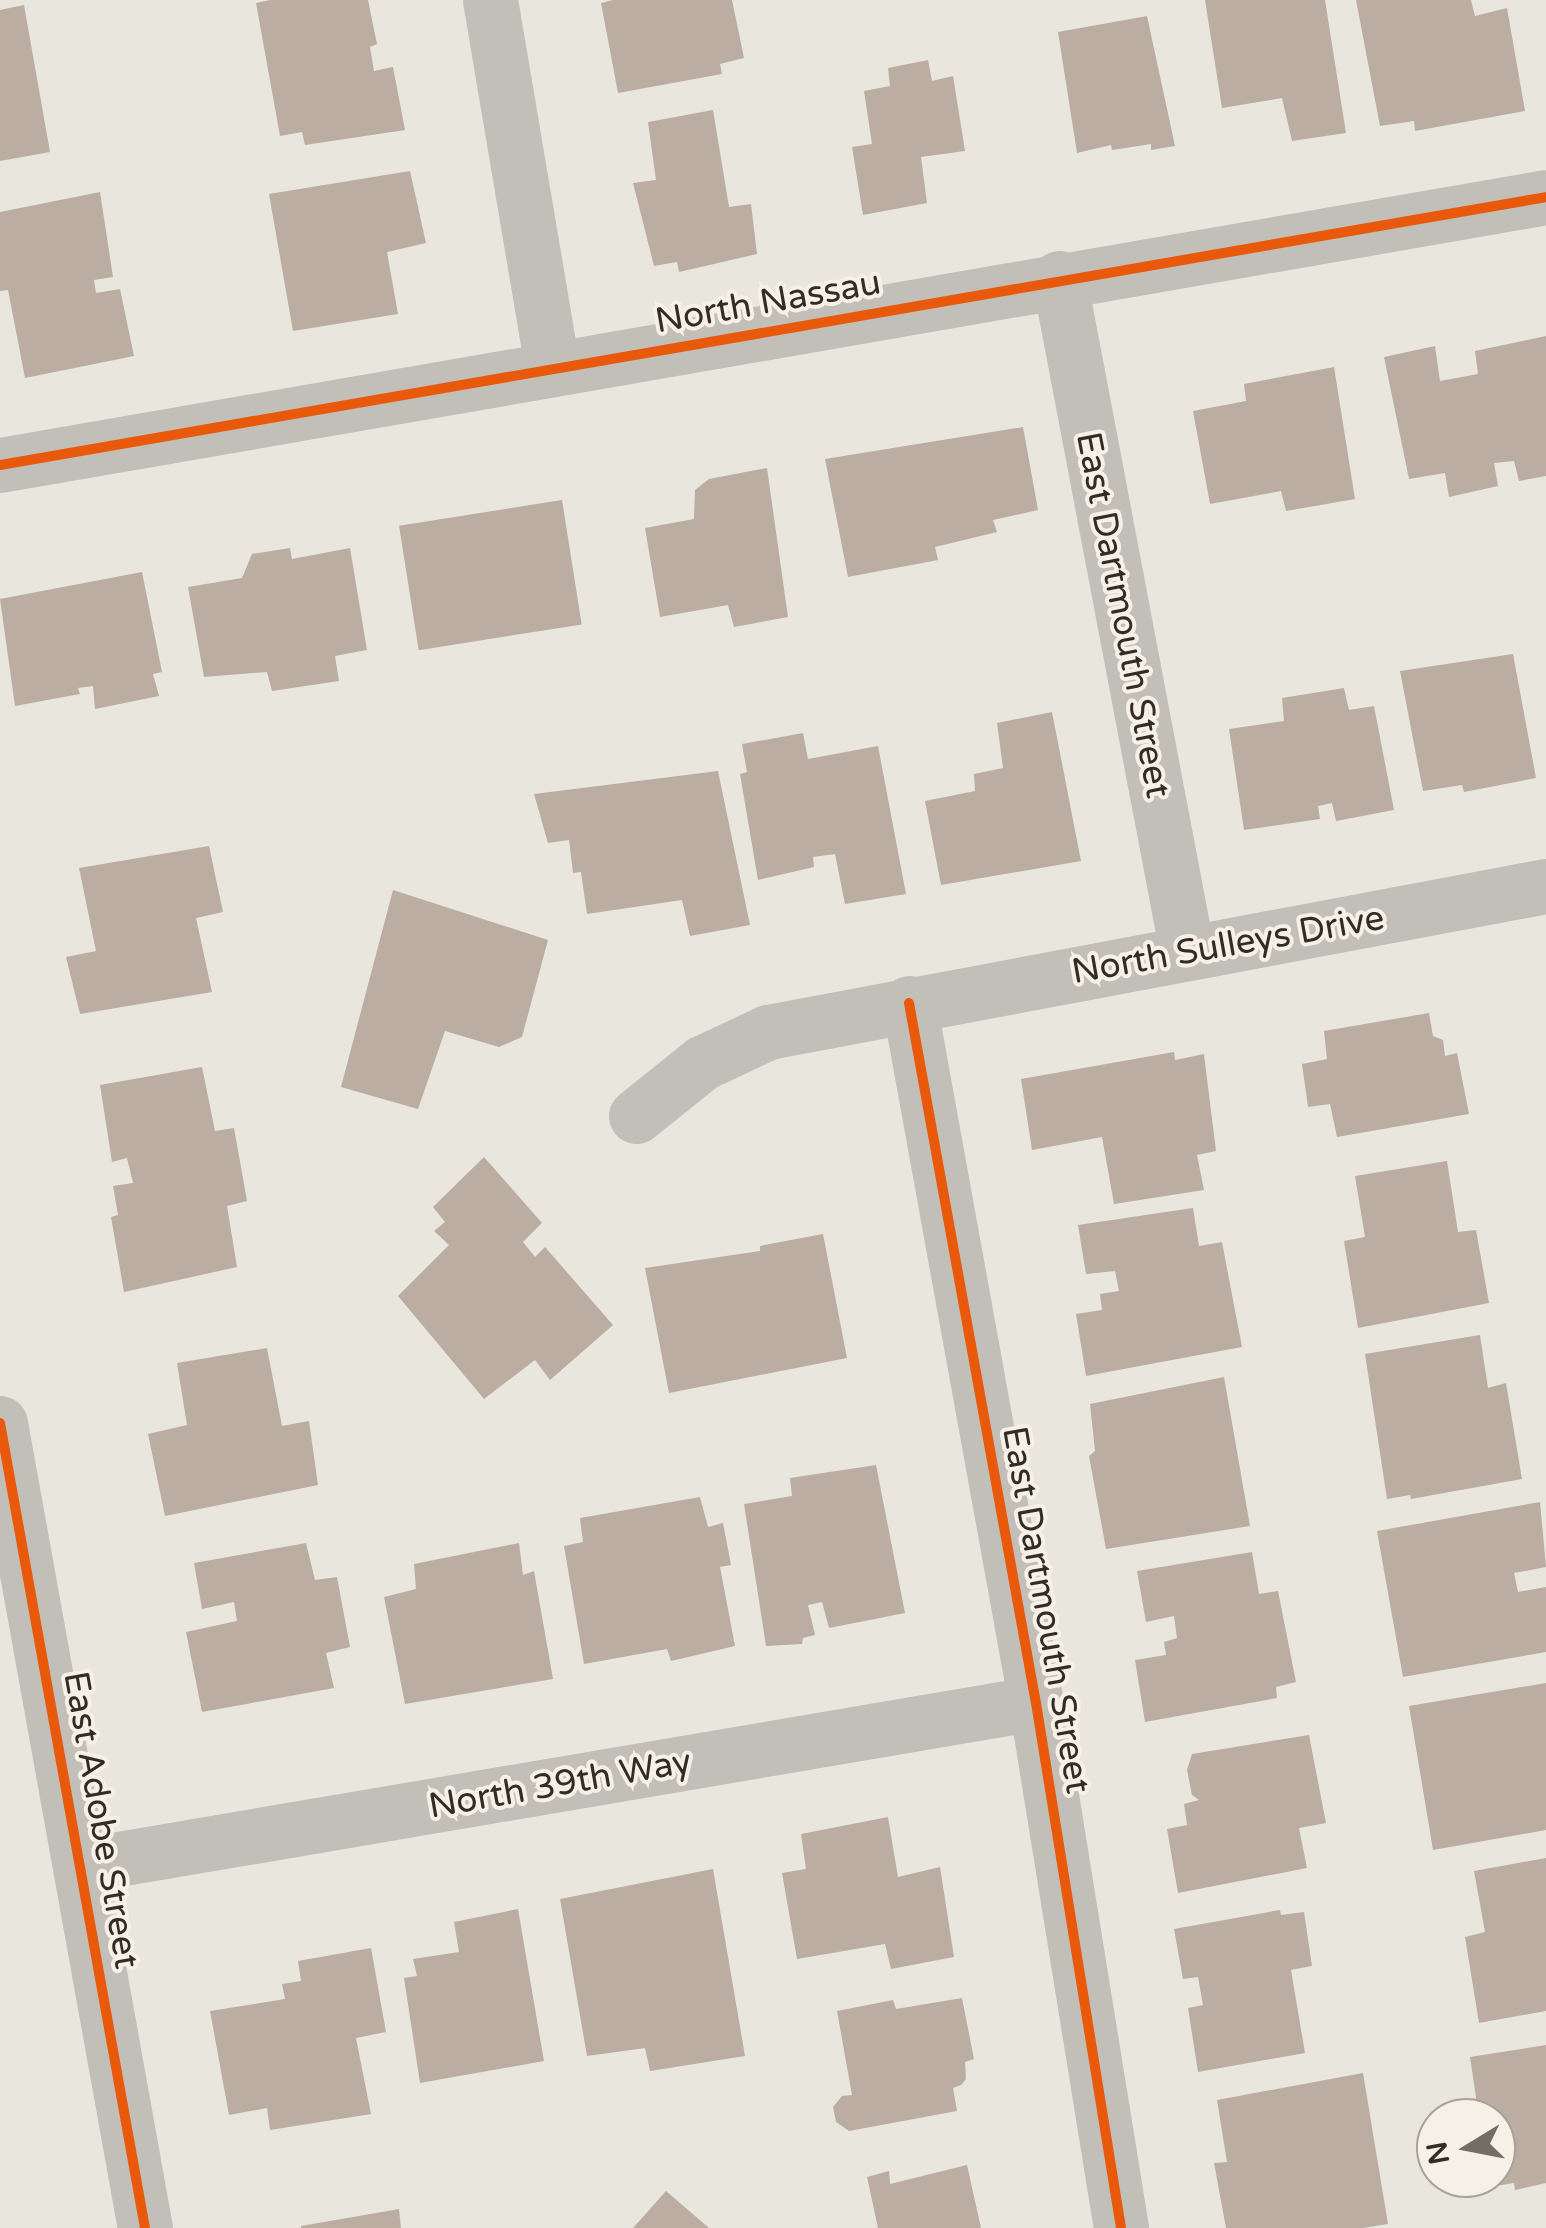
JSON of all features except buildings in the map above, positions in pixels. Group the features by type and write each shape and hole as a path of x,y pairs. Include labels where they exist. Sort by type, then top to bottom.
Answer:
{"street":[{"path":"490,0 552,368"},
{"name":"North Nassau","path":"0,465 1059,278 1546,197"},
{"name":"East Dartmouth Street","path":"1059,278 1187,952"},
{"name":"North Sulleys Drive","path":"636,1116 702,1062 768,1032 1546,886"},
{"name":"East Dartmouth Street","path":"909,1004 1036,1703 1121,2228"},
{"name":"East Adobe Street","path":"0,1423 83,1865 145,2228"},
{"name":"North 39th Way","path":"83,1865 1036,1703"}],"cycle path":[{"path":"0,465 1546,197"},
{"path":"909,1003 1036,1703 1121,2228"},
{"path":"0,1423 145,2228"}]}
